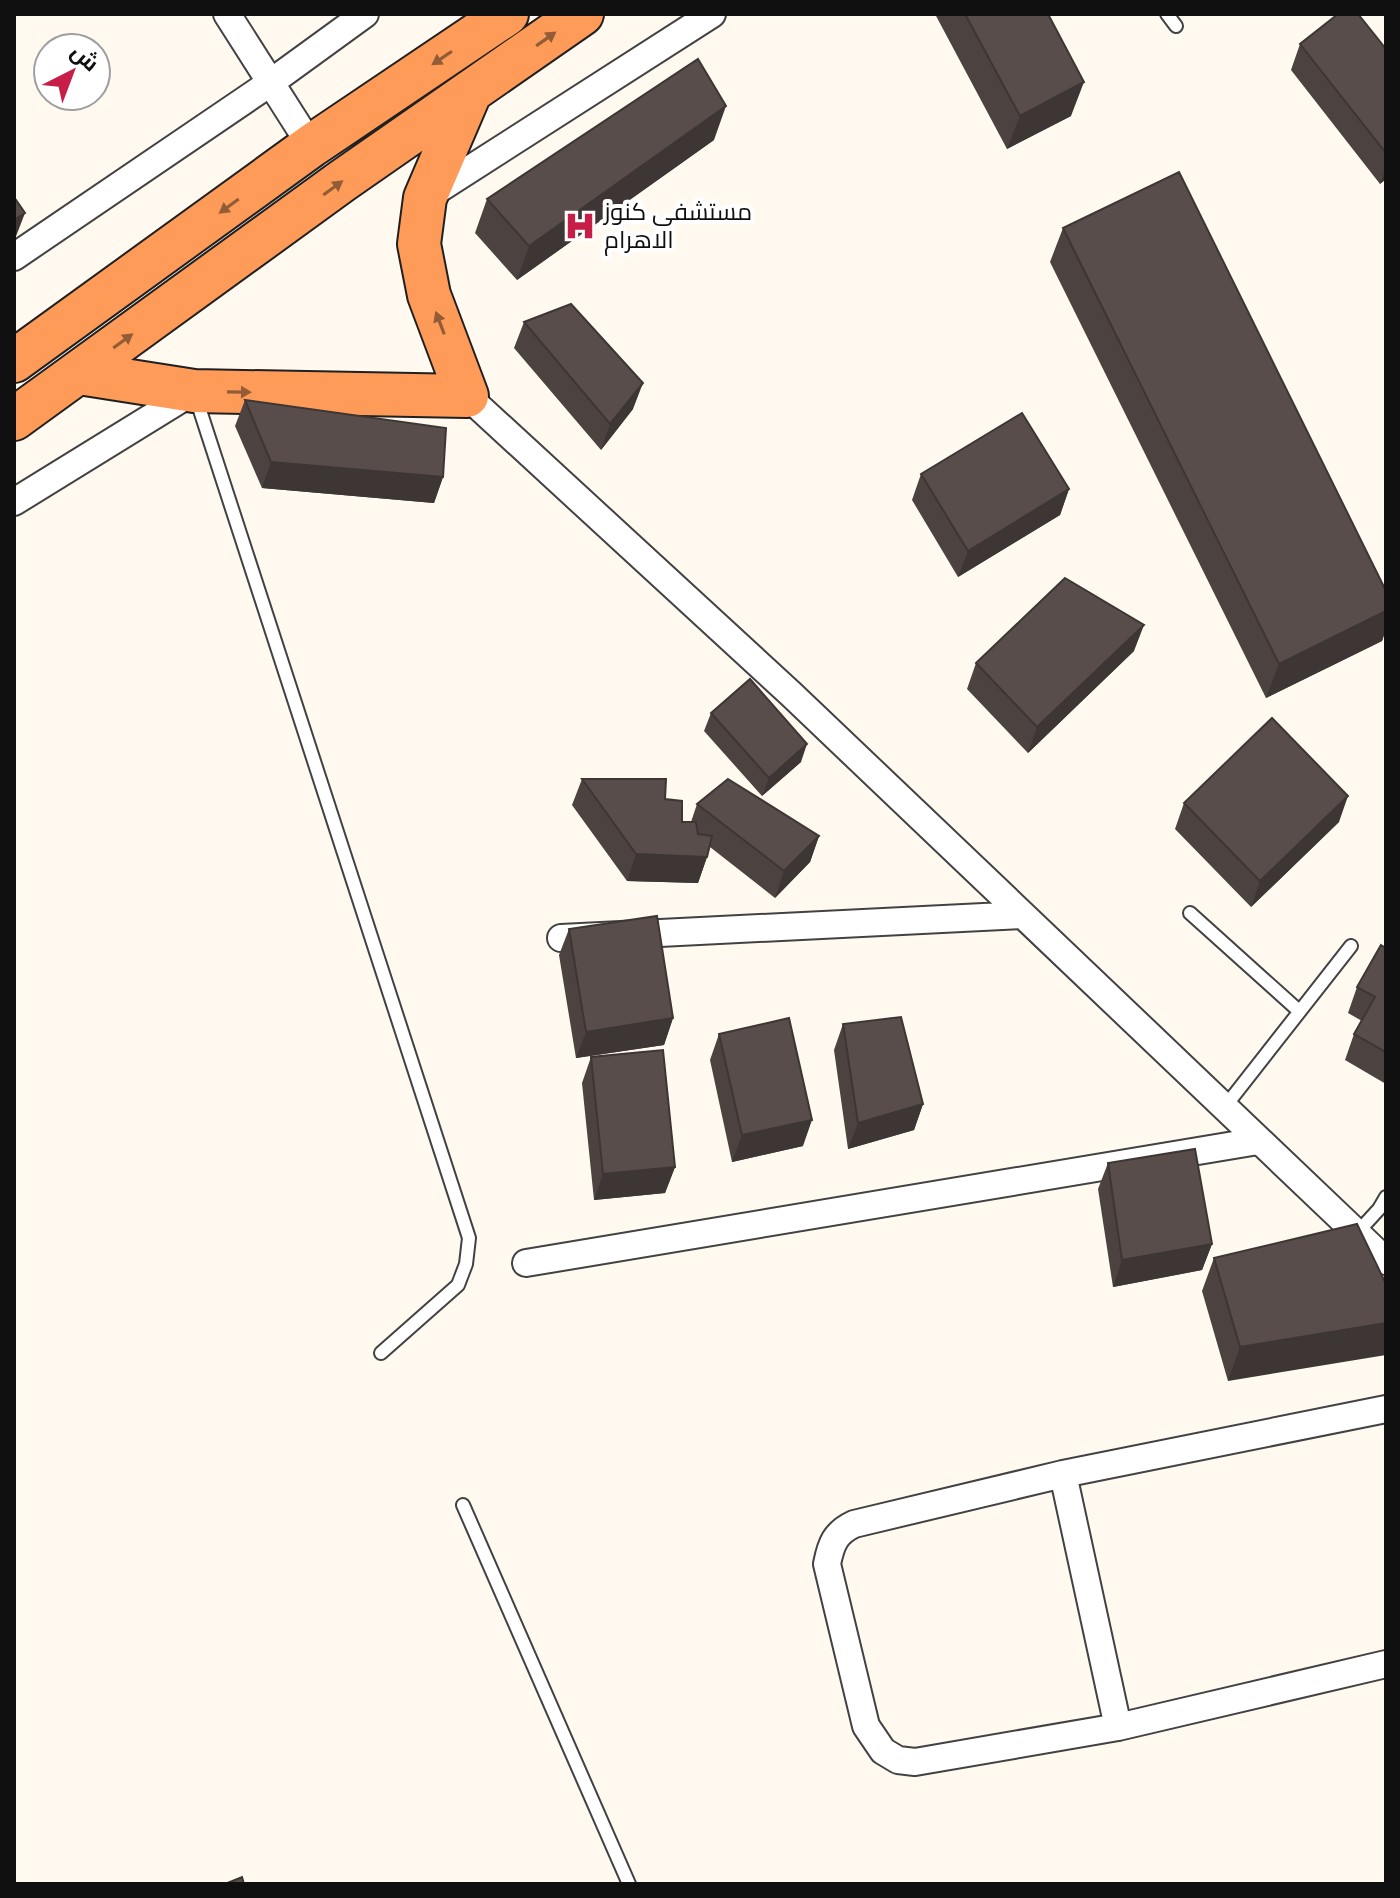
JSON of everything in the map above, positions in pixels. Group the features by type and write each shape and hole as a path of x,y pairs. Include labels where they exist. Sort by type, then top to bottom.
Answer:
{"highway":[{"path":"14,361 311,146 507,14"},
{"path":"14,419 342,181 582,14"},
{"path":"79,373 194,391 467,396 429,295 419,244 425,198 470,93"}],"street":[{"path":"227,14 311,146"},
{"path":"14,257 270,83 365,14"},
{"path":"425,198 712,14"},
{"path":"14,502 194,391"},
{"path":"467,396 791,694 1386,1261"},
{"path":"561,938 1021,915"},
{"path":"526,1263 1258,1141"},
{"path":"1386,1409 1063,1474 854,1524 831,1544 827,1564 866,1726 883,1751 898,1760 915,1762 1118,1727 1386,1664"},
{"path":"1063,1474 1118,1727"}],"lane":[{"path":"1167,14 1176,26"},
{"path":"194,391 469,1238 466,1264 458,1285 381,1353"},
{"path":"1190,913 1299,1011"},
{"path":"1224,1108 1351,946"},
{"path":"1357,1233 1386,1197"},
{"path":"463,1505 629,1884"}],"building":[{"path":"965,14 1048,14 1084,82 1020,116"},
{"path":"1338,14 1358,14 1386,49 1386,153 1300,44"},
{"path":"698,59 726,106 529,246 487,199"},
{"path":"1179,172 1386,591 1386,611 1279,664 1063,228"},
{"path":"14,197 25,213 14,220"},
{"path":"571,304 643,383 610,424 524,322"},
{"path":"245,400 446,428 443,477 271,462"},
{"path":"1022,413 1069,489 968,551 921,474"},
{"path":"1065,578 1144,625 1037,727 976,663"},
{"path":"750,679 807,744 769,778 711,713"},
{"path":"1272,718 1348,796 1260,881 1184,803"},
{"path":"582,779 666,779 665,799 682,801 682,822 696,822 698,834 712,836 707,857 636,854"},
{"path":"728,779 819,836 784,871 697,804"},
{"path":"657,916 673,1018 586,1032 569,929"},
{"path":"1381,945 1386,948 1386,1052 1354,1034 1375,997 1357,987"},
{"path":"901,1017 923,1104 858,1123 843,1024"},
{"path":"789,1018 812,1120 742,1135 719,1034"},
{"path":"663,1050 675,1167 603,1174 591,1057"},
{"path":"1195,1149 1212,1244 1122,1260 1108,1163"},
{"path":"1357,1224 1386,1284 1386,1323 1240,1347 1214,1258"},
{"path":"242,1877 244,1884 225,1884"}],"place":[{"name":"مستشفى كنوز الاهرام","path":"580,226"}]}
